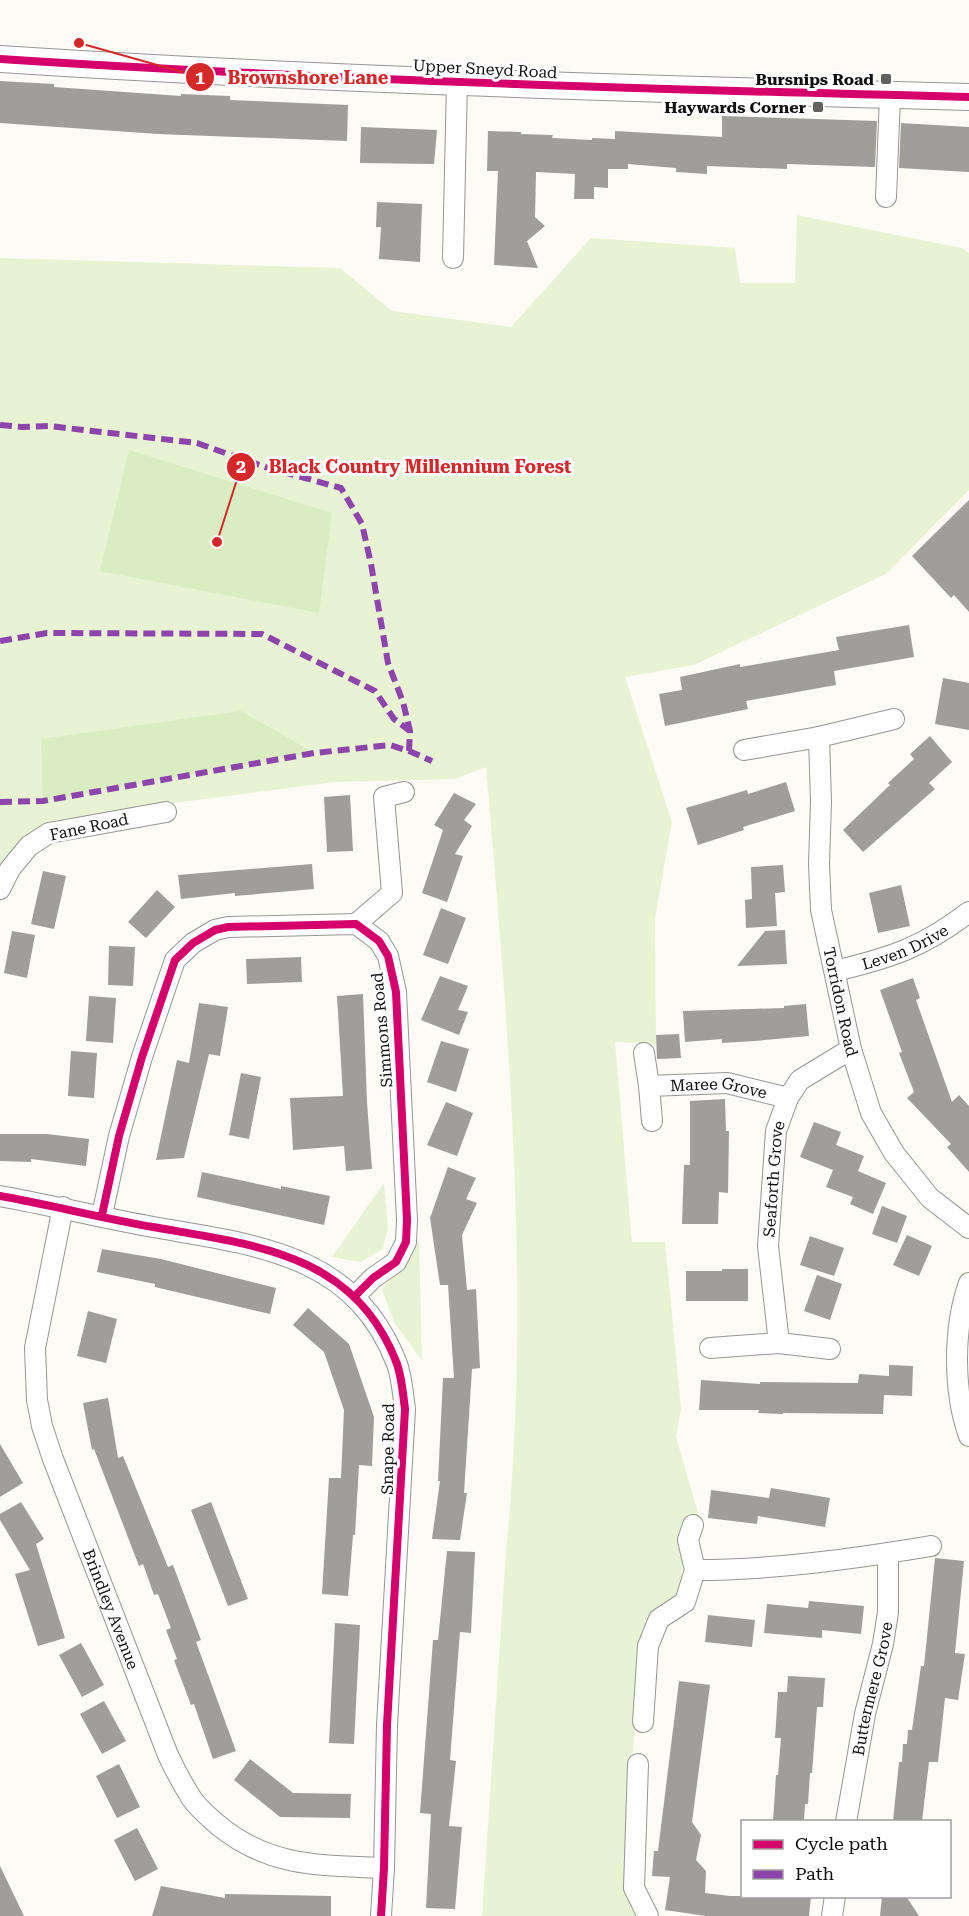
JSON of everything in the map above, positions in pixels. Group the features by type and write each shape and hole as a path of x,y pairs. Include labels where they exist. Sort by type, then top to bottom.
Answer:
{"street":[{"name":"Upper Sneyd Road","path":"0,59 244,74 969,98"},
{"name":"Upper Sneyd Road","path":"453,258 457,82"},
{"path":"886,196 890,96"},
{"path":"744,750 819,737 894,719"},
{"name":"Torridon Road","path":"819,737 821,910 851,1049 871,1113 894,1153 930,1198 969,1228"},
{"path":"102,1215 119,1136 175,960 193,943 215,930 356,924 392,893 384,797 404,792"},
{"name":"Fane Road","path":"0,889 10,869 29,846 49,833 166,812"},
{"name":"Leven Drive","path":"835,971 873,962 915,947 944,931 969,912"},
{"name":"Simmons Road","path":"355,1296 373,1278 396,1262 406,1242 407,1220 396,992 388,956 379,941 356,924"},
{"name":"Seaforth Grove","path":"779,1343 768,1246 776,1131 788,1098 800,1080 851,1049"},
{"name":"Maree Grove","path":"644,1053 650,1086 652,1121"},
{"name":"Maree Grove","path":"650,1086 727,1083 788,1098"},
{"name":"Snape Road","path":"0,1196 246,1244 291,1257 335,1280 355,1296 374,1318 397,1365 405,1409 387,1725 381,1916"},
{"name":"Brindley Avenue","path":"63,1207 35,1347 37,1400 42,1426 57,1469 168,1755 193,1800 228,1833 248,1846 276,1858 301,1863 384,1868"},
{"path":"969,1283 962,1303 957,1343 959,1390 964,1424 969,1436"},
{"path":"710,1347 779,1343 830,1348"},
{"path":"643,1722 648,1647 659,1618 685,1602 695,1570 688,1540 693,1525"},
{"path":"695,1570 766,1568 888,1554 931,1546"},
{"name":"Buttermere Grove","path":"846,1820 865,1714 883,1644 888,1612 888,1554"},
{"path":"638,1764 634,1888 648,1916"},
{"path":"832,1916 835,1898"}],"green space":[{"path":"797,215 962,248 969,253 969,490 886,574 694,665 625,677 672,822 655,918 656,1044 615,1042 632,1242 665,1242 681,1408 676,1437 700,1520 684,1518 681,1583 671,1602 641,1642 632,1765 627,1897 638,1916 482,1916 514,1455 517,1356 517,1258 509,1061 486,767 455,779 334,782 174,803 36,829 0,873 0,258 340,268 392,311 511,327 591,238 735,248 740,283 795,283"},
{"path":"129,450 332,513 319,613 100,571"},
{"path":"241,711 314,753 43,801 41,739"},
{"path":"384,1183 388,1228 383,1249 360,1262 332,1257"},
{"path":"419,1240 422,1361 394,1322 382,1290"}],"building":[{"path":"0,81 181,96 181,94 230,96 230,100 348,105 347,141 158,134 0,123"},
{"path":"722,116 877,121 875,167 787,164 787,169 707,166 707,174 676,172 676,168 628,164 628,169 608,169 608,188 594,187 594,199 574,199 575,174 536,172 535,217 545,226 527,241 538,268 494,265 498,171 487,171 488,131 521,132 521,134 553,135 552,138 592,140 592,138 615,139 615,131 722,137"},
{"path":"901,123 969,127 969,172 899,168"},
{"path":"361,127 437,130 434,164 360,163"},
{"path":"377,202 422,204 420,262 379,259 381,227 376,227"},
{"path":"969,500 969,612 954,595 951,598 912,556"},
{"path":"909,625 914,657 834,671 836,685 746,701 748,709 665,726 659,694 682,690 680,677 740,664 740,667 839,650 836,637"},
{"path":"943,678 969,683 969,730 935,724"},
{"path":"930,736 952,762 929,783 935,789 863,852 843,830 890,785 888,783 914,759 910,754"},
{"path":"786,782 795,811 743,827 744,830 698,845 686,808 747,790 748,794"},
{"path":"454,793 476,804 464,820 472,826 455,854 463,856 447,902 422,893 443,830 434,825"},
{"path":"350,795 353,851 327,852 324,797"},
{"path":"312,864 314,889 235,896 235,893 181,899 178,875"},
{"path":"783,865 785,892 775,893 777,926 746,928 745,900 752,899 751,867"},
{"path":"43,871 66,876 54,929 31,924"},
{"path":"901,885 910,926 878,933 869,893"},
{"path":"157,890 175,907 146,938 128,922"},
{"path":"441,908 466,918 448,964 423,955"},
{"path":"785,930 787,964 737,966 765,931"},
{"path":"12,931 35,935 27,978 4,973"},
{"path":"109,946 135,947 133,986 108,985"},
{"path":"301,957 302,982 247,984 246,959"},
{"path":"440,976 468,986 458,1010 468,1012 459,1035 421,1020"},
{"path":"913,978 920,998 916,1000 952,1102 959,1095 969,1106 969,1172 947,1147 951,1144 907,1098 914,1092 899,1053 902,1052 880,990"},
{"path":"363,994 372,1169 346,1171 344,1146 293,1150 290,1098 343,1096 337,996"},
{"path":"89,996 116,998 113,1043 86,1041"},
{"path":"199,1003 228,1007 220,1056 209,1054 184,1158 156,1160 177,1060 189,1063"},
{"path":"806,1004 809,1036 722,1043 722,1039 685,1042 683,1011 784,1008 784,1006"},
{"path":"679,1034 681,1058 657,1059 656,1035"},
{"path":"441,1041 469,1049 456,1092 427,1082"},
{"path":"71,1051 97,1053 94,1098 68,1096"},
{"path":"241,1073 261,1077 249,1139 229,1135"},
{"path":"725,1099 726,1131 729,1131 728,1193 719,1192 718,1224 682,1224 684,1165 690,1165 690,1101"},
{"path":"446,1102 473,1113 457,1156 427,1145"},
{"path":"814,1122 841,1132 836,1145 864,1156 858,1171 886,1183 873,1214 850,1204 853,1197 826,1187 833,1170 800,1157"},
{"path":"0,1134 47,1134 89,1139 86,1166 31,1159 31,1162 0,1161"},
{"path":"448,1167 476,1178 466,1199 477,1203 462,1235 467,1290 476,1289 480,1368 472,1369 464,1493 467,1493 460,1540 432,1539 440,1481 438,1481 443,1378 454,1378 448,1285 440,1285 430,1218"},
{"path":"202,1172 281,1189 281,1186 330,1196 324,1225 197,1197"},
{"path":"882,1206 907,1216 897,1243 872,1234"},
{"path":"907,1235 932,1246 919,1276 893,1265"},
{"path":"810,1236 844,1248 834,1276 800,1265"},
{"path":"102,1249 161,1259 276,1288 270,1314 155,1287 155,1284 97,1272"},
{"path":"722,1269 748,1269 748,1301 686,1301 686,1271 722,1271"},
{"path":"817,1275 842,1284 830,1320 804,1311"},
{"path":"308,1308 349,1344 374,1417 372,1466 359,1465 355,1535 353,1535 348,1596 322,1594 329,1478 341,1478 344,1410 324,1352 293,1325"},
{"path":"88,1311 117,1319 106,1363 77,1356"},
{"path":"889,1365 913,1366 912,1396 884,1395 883,1414 783,1414 758,1413 759,1410 699,1410 701,1380 760,1384 760,1382 858,1383 859,1374 889,1376"},
{"path":"108,1398 118,1458 123,1456 168,1567 173,1565 201,1640 196,1642 236,1751 213,1759 194,1704 191,1705 174,1660 177,1659 166,1630 171,1628 158,1594 154,1595 143,1564 139,1566 94,1449 92,1450 83,1403"},
{"path":"0,1444 23,1483 0,1497"},
{"path":"771,1488 830,1498 825,1527 758,1516 757,1524 708,1518 711,1490 769,1498"},
{"path":"21,1502 44,1539 36,1544 65,1638 38,1646 15,1574 30,1570 0,1520 0,1514"},
{"path":"211,1502 248,1599 228,1606 191,1510"},
{"path":"447,1551 475,1552 471,1633 460,1632 450,1760 456,1761 449,1826 462,1827 455,1909 426,1908 431,1814 420,1813 433,1640 438,1640"},
{"path":"935,1558 964,1561 955,1653 965,1654 958,1700 945,1698 938,1762 929,1762 922,1820 893,1820 899,1762 902,1762 903,1744 907,1744 908,1730 912,1730 921,1666 924,1666"},
{"path":"809,1601 864,1606 861,1634 822,1630 822,1638 764,1633 767,1604 808,1608"},
{"path":"708,1615 755,1620 752,1647 705,1642"},
{"path":"335,1623 360,1625 354,1744 329,1743"},
{"path":"81,1643 104,1685 82,1697 59,1655"},
{"path":"788,1676 825,1678 823,1707 817,1707 812,1773 810,1773 808,1804 805,1804 804,1820 773,1820 781,1738 775,1738 778,1692 787,1692"},
{"path":"679,1681 710,1685 692,1822 701,1835 696,1860 706,1871 705,1893 741,1896 741,1898 811,1898 809,1916 706,1916 665,1910 670,1877 652,1876 654,1851 658,1851"},
{"path":"104,1701 126,1741 102,1754 80,1714"},
{"path":"250,1759 293,1793 351,1794 350,1818 280,1817 234,1780"},
{"path":"119,1764 140,1807 117,1818 96,1776"},
{"path":"137,1828 158,1869 135,1881 114,1840"},
{"path":"0,1866 24,1916 0,1916"},
{"path":"161,1886 225,1898 225,1894 331,1896 331,1916 152,1916"},
{"path":"882,1898 907,1898 919,1916 880,1916"}],"marked path":[{"path":"0,425 49,426 197,443 265,467 341,488 362,524 388,663 403,702 410,731 409,751"},
{"path":"0,641 47,633 262,634 375,691 394,719 410,731"},
{"path":"0,802 43,801 314,753 390,745 432,761"}],"cycle path":[{"path":"0,59 363,78 969,97"},
{"path":"102,1215 119,1136 142,1057 175,960 193,943 215,930 228,927 356,924 379,941 388,956 396,992 407,1220 406,1242 396,1262 373,1278 355,1296"},
{"path":"0,1196 264,1249 298,1261 328,1277 356,1298 379,1327 397,1364 405,1409 387,1725 381,1916"}],"place":[{"name":"Brownshore Lane","path":"79,43"},
{"name":"Bursnips Road","path":"886,79"},
{"name":"Haywards Corner","path":"818,107"},
{"name":"Black Country Millennium Forest","path":"217,542"}]}
